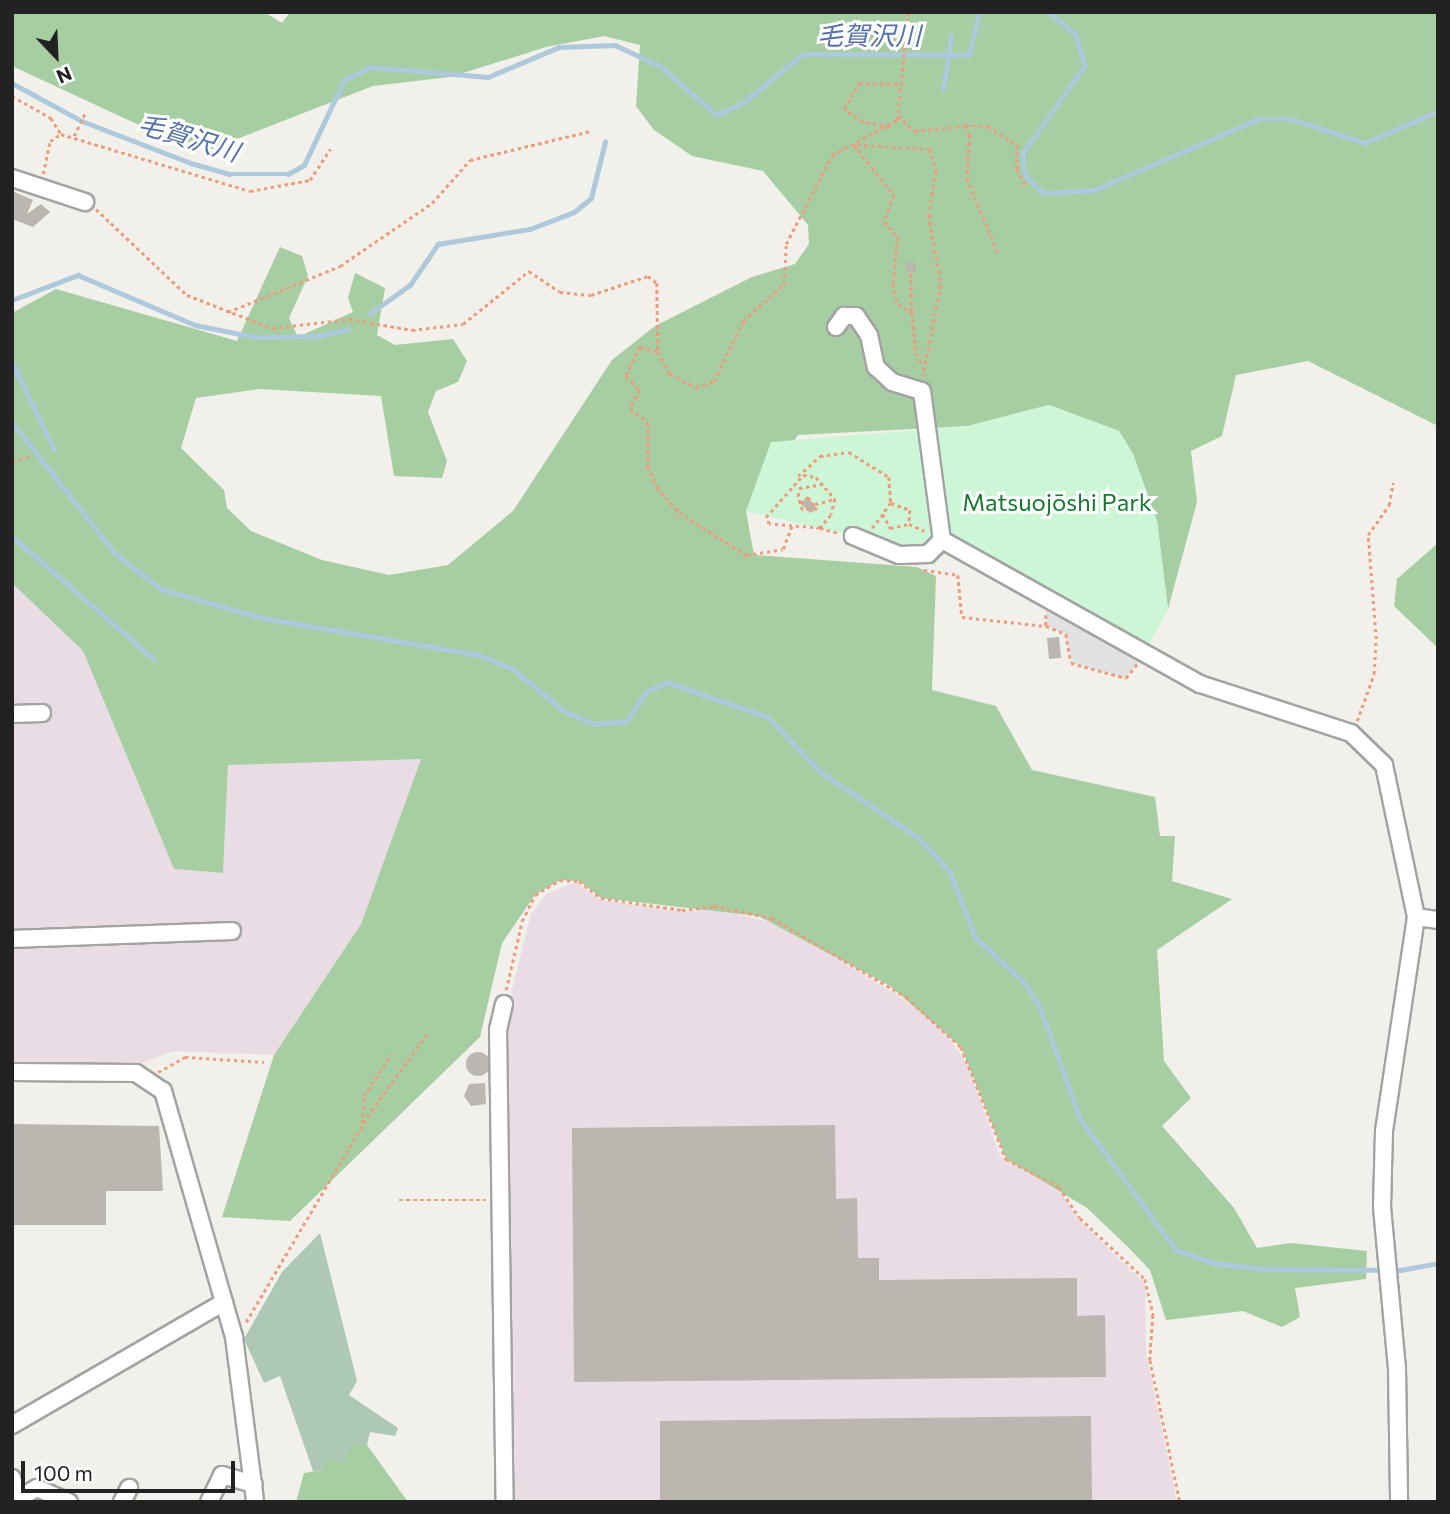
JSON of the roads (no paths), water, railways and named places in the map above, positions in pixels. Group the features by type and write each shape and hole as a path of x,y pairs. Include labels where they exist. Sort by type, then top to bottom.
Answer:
{"street":[{"path":"12,178 85,202"},
{"path":"836,327 844,316 856,316 869,335 876,367 892,382 922,391 942,540"},
{"path":"853,536 899,555 928,554 942,540"},
{"path":"942,540 1046,596 1143,656 1200,684 1351,733 1384,765 1416,917 1385,1091 1387,1260 1399,1502"},
{"path":"12,714 42,713"},
{"path":"1416,917 1438,920"},
{"path":"12,939 232,931"},
{"path":"504,1004 498,1029 505,1502"},
{"path":"12,1072 136,1073 152,1081 163,1091 233,1333 255,1502"},
{"path":"12,1426 224,1302"},
{"path":"209,1502 222,1475 254,1484"},
{"path":"12,1478 20,1500 37,1488 69,1502"}],"waterway":[{"name":"毛賀沢川","path":"12,83 82,121 191,163 229,174 288,174 304,165 344,80 371,67 488,77 559,47 615,45 660,66 717,115 741,104 803,54 969,55 979,12"},
{"name":"毛賀沢川","path":"1049,12 1076,35 1085,66 1023,153 1025,175 1043,193 1094,190 1258,119 1291,119 1365,143 1438,111"},
{"path":"943,90 951,36"},
{"path":"369,314 410,285 438,244 530,229 574,212 591,198 605,142"},
{"path":"12,300 78,275 195,325 255,337 318,336 348,329"},
{"path":"12,361 54,449"},
{"path":"12,422 115,553 161,589 263,618 479,655 512,668 564,711 594,724 626,721 646,692 667,682 768,717 822,773 919,838 950,872 976,938 1024,982 1040,1007 1081,1120 1176,1250 1214,1263 1263,1269 1400,1270 1438,1263"},
{"path":"12,536 154,659"}],"park label":[{"name":"Matsuojōshi Park","path":"1057,502"}]}
